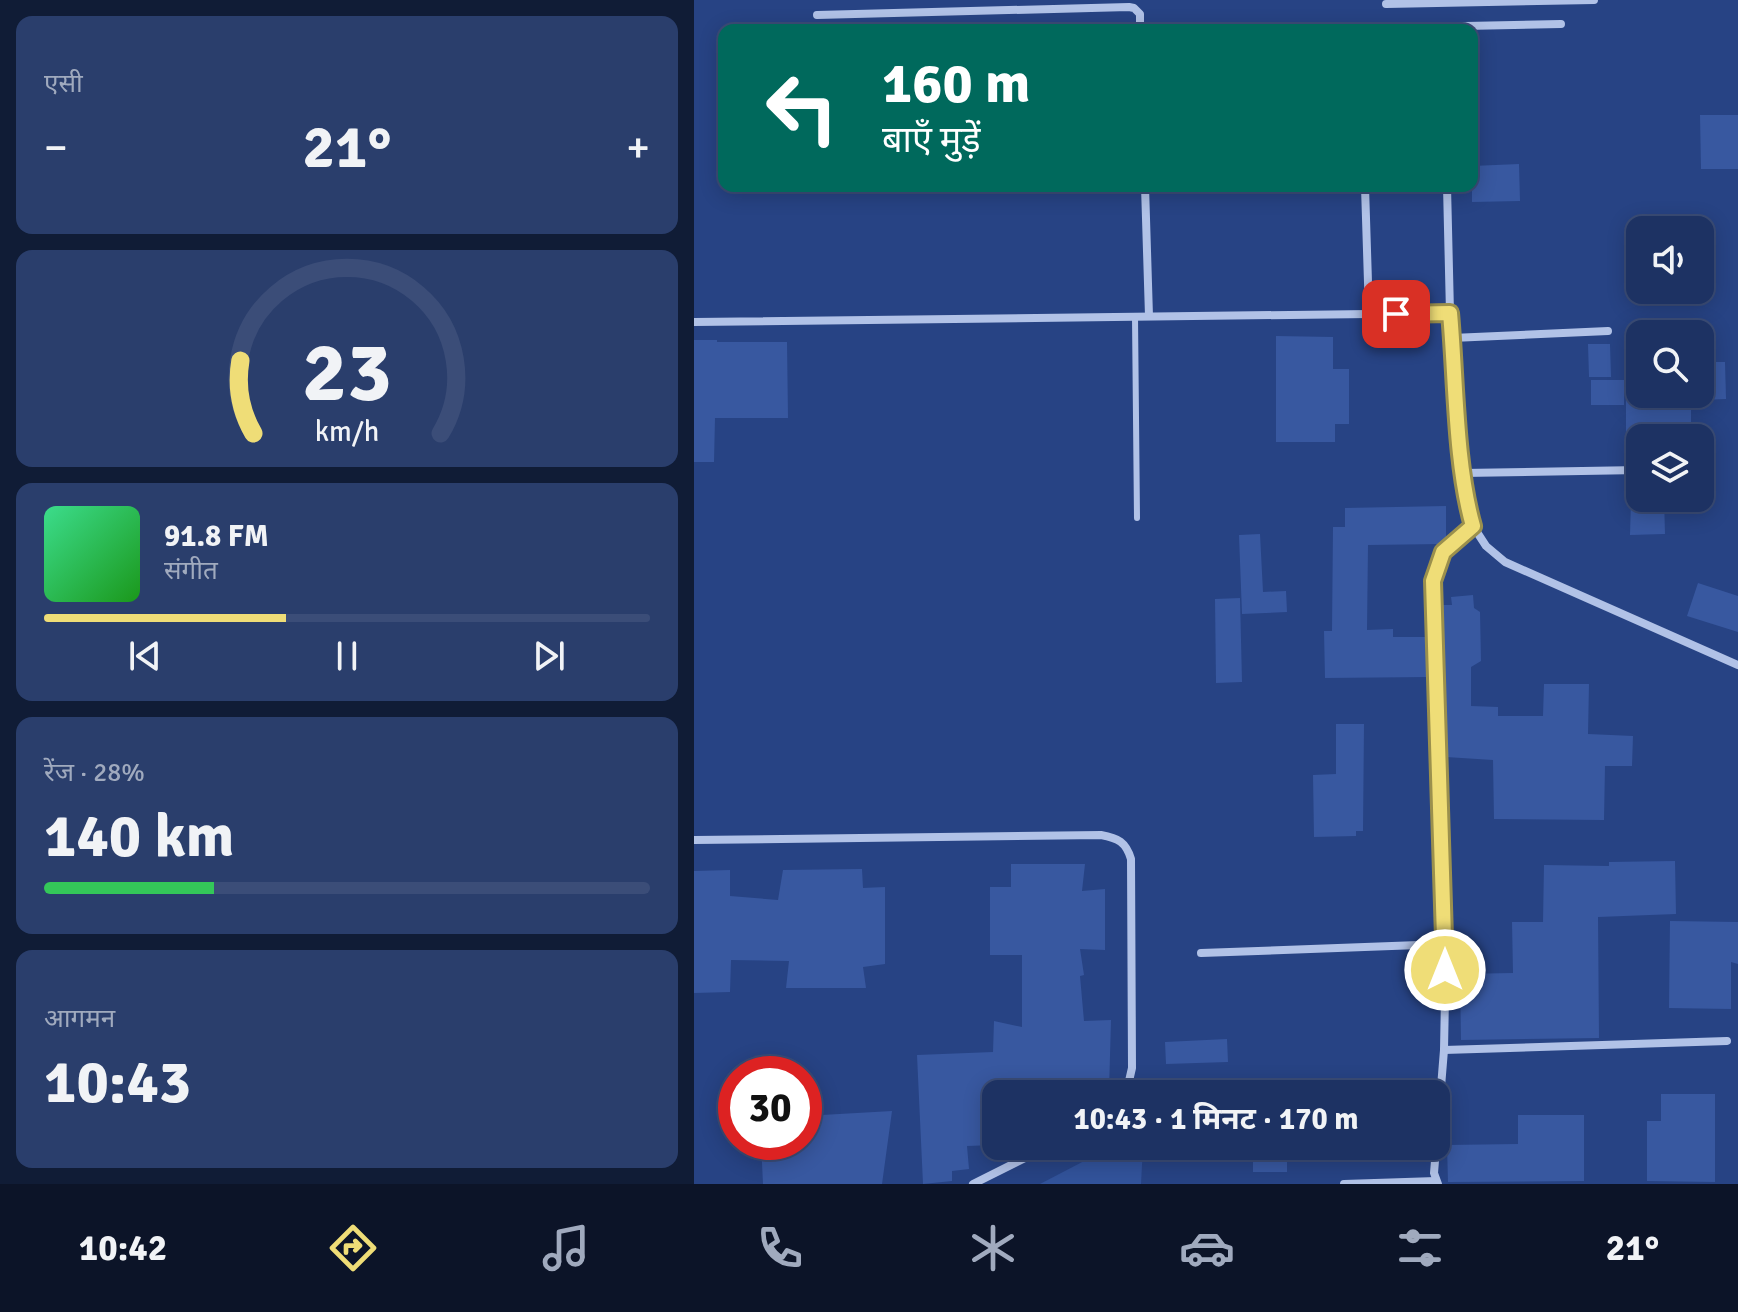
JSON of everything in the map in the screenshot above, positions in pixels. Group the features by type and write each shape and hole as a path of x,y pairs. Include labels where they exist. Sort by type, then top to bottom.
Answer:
{"street":[{"path":"955,0 955,11"},
{"path":"1386,4 1594,0"},
{"path":"817,15 1129,7 1140,14 1140,24"},
{"path":"1478,26 1561,24"},
{"path":"1145,192 1149,316"},
{"path":"1365,192 1369,314"},
{"path":"1447,192 1450,313 1463,473 1473,526 1486,546 1505,562 1738,665"},
{"path":"694,322 1450,313"},
{"path":"1452,338 1608,331"},
{"path":"1463,473 1626,470"},
{"path":"1344,1184 1437,1183 1446,944 1433,581 1443,552 1473,526"},
{"path":"694,840 1101,835 1116,838 1127,846 1131,859 1132,1068 1129,1080"},
{"path":"1201,953 1446,944"},
{"path":"1444,1050 1727,1041"},
{"path":"973,1184 1021,1160"}],"lane":[{"path":"1135,317 1137,518"}],"shaded area":[{"path":"1086,1160 1142,1160 1141,1184 1040,1184"}],"building":[{"path":"1700,115 1738,115 1738,169 1701,169"},
{"path":"1519,164 1520,201 1472,202 1472,192 1478,192 1478,166"},
{"path":"1276,336 1333,337 1333,369 1349,369 1349,424 1335,424 1335,442 1276,442"},
{"path":"694,340 787,342 788,418 715,418 714,462 694,462"},
{"path":"1588,344 1610,344 1611,377 1589,377"},
{"path":"1714,362 1725,362 1726,399 1714,399"},
{"path":"1591,380 1624,380 1624,405 1591,405"},
{"path":"1626,408 1691,408 1691,424 1626,424"},
{"path":"1446,506 1446,540 1442,544 1368,545 1367,630 1393,629 1393,637 1428,637 1429,677 1325,678 1324,631 1332,631 1333,527 1345,527 1345,508"},
{"path":"1631,512 1664,512 1665,534 1630,535"},
{"path":"1260,534 1263,592 1286,591 1287,612 1242,614 1239,535"},
{"path":"1698,583 1738,596 1738,632 1687,616"},
{"path":"1473,595 1474,608 1480,612 1481,661 1471,667 1471,706 1498,707 1498,716 1543,716 1544,684 1589,684 1588,734 1633,736 1632,766 1605,766 1604,820 1494,819 1493,760 1446,757 1441,605 1452,605 1451,597"},
{"path":"1240,598 1242,682 1216,683 1215,599"},
{"path":"1336,724 1364,724 1363,831 1356,831 1356,836 1314,837 1313,775 1336,774"},
{"path":"1675,861 1676,914 1598,917 1599,1038 1461,1040 1460,974 1513,973 1512,922 1543,922 1544,865 1609,866 1609,862"},
{"path":"1011,864 1085,864 1082,891 1105,889 1105,950 1080,949 1084,975 1080,976 1084,1021 1111,1020 1109,1080 982,1080 982,1145 967,1146 969,1169 952,1171 952,1181 923,1184 917,1055 993,1052 994,1021 1022,1027 1022,955 990,955 990,887 1011,887"},
{"path":"862,869 863,888 885,887 885,964 863,967 866,988 786,988 789,961 731,960 730,992 694,993 694,871 730,870 730,896 778,900 783,870"},
{"path":"1670,921 1738,922 1738,964 1731,962 1731,1009 1669,1008"},
{"path":"1227,1039 1228,1062 1166,1064 1165,1042"},
{"path":"1661,1094 1715,1094 1715,1182 1647,1181 1647,1121 1661,1121"},
{"path":"892,1111 882,1184 763,1184 762,1160 822,1160 822,1115"},
{"path":"1518,1115 1584,1115 1584,1181 1448,1182 1450,1145 1518,1144"},
{"path":"1253,1160 1287,1160 1287,1172 1253,1172"}],"route":[{"path":"1396,314 1450,313 1463,473 1473,526 1443,552 1433,581 1445,970"}]}
